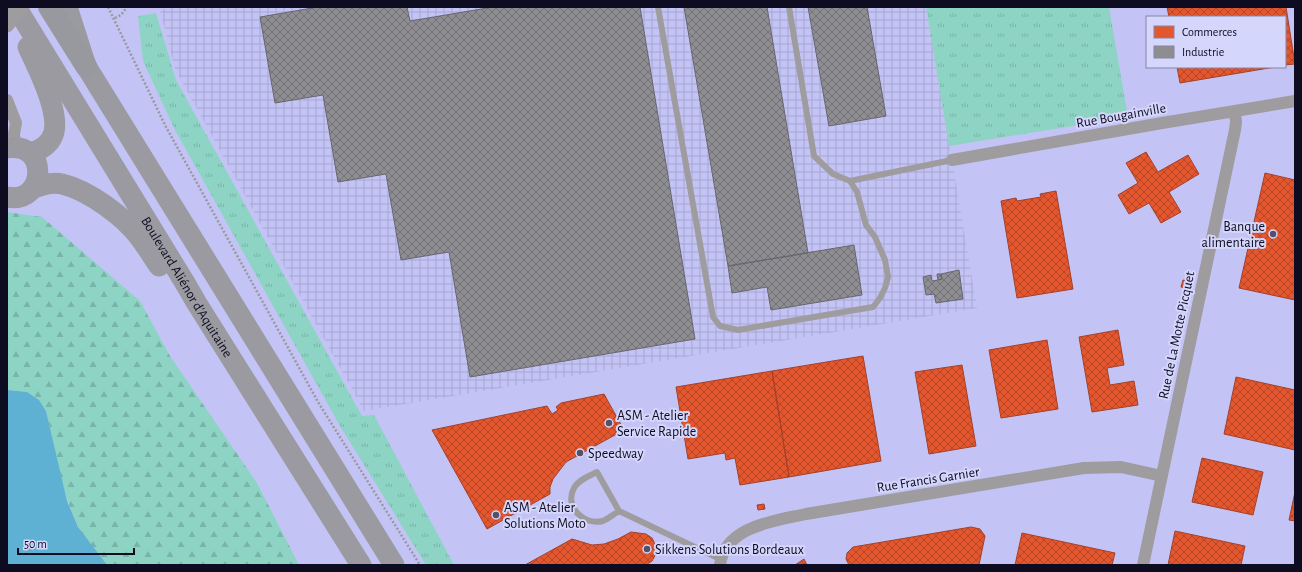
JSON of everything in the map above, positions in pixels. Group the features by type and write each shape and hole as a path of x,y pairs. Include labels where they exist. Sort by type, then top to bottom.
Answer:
{"highway":[{"path":"9,7 38,69 49,98 55,122 54,133 49,142 38,151 15,147"},
{"name":"Boulevard Aliénor d'Aquitaine","path":"16,7 196,302 360,565"},
{"path":"49,7 86,66"},
{"name":"Boulevard Aliénor d'Aquitaine","path":"67,7 86,66 394,565"},
{"path":"7,197 19,197 26,194 32,189 38,175 38,167 35,159 15,147"},
{"path":"32,189 47,184 62,184 95,199 119,215 140,237 174,289 196,302"}],"street":[{"path":"7,25 21,7"},
{"path":"7,100 16,123 14,134 15,147"},
{"name":"Rue Bougainville","path":"952,160 1154,124 1295,101"},
{"name":"Rue de La Motte Picquet","path":"1143,565 1235,130 1235,112"},
{"path":"7,125 15,147"},
{"name":"Rue Francis Garnier","path":"720,562 726,548 732,540 748,530 776,521 806,514 1084,468 1120,467 1162,476"}],"lane":[{"path":"658,7 713,317 720,326 738,330 873,307 885,288 888,277 885,260 875,237 866,225 857,192 850,181"},
{"path":"789,7 814,156 833,174 850,181 952,160"},
{"path":"619,512 603,521 585,520 577,514 572,505 570,498 574,487 579,481 597,472 619,512 720,562"}],"path":[{"path":"108,7 115,18 166,127 314,395 420,565"},
{"path":"115,18 121,15 127,7"}],"shaded area":[{"path":"7,7 1295,7 1295,565 7,565"},
{"path":"175,7 926,7 977,308 364,411 175,69 160,10"},
{"path":"7,390 27,392 39,400 46,411 67,501 78,527 107,565 7,565"}],"green space":[{"path":"926,7 1109,7 1128,117 949,146"},
{"path":"156,13 176,80 362,416 374,415 454,565 426,565 340,426 175,130 143,61 138,16"},
{"path":"7,212 42,217 140,301 170,356 257,483 299,565 107,565 95,551 78,526 67,499 46,411 39,400 27,392 7,390"}],"building: Commerces":[{"path":"1167,7 1286,7 1295,64 1286,65 1286,16 1169,16"},
{"path":"1177,68 1269,68 1180,83"},
{"path":"1146,152 1158,172 1188,155 1199,174 1169,192 1181,212 1161,223 1149,203 1129,214 1118,195 1138,183 1126,163"},
{"name":"Banque alimentaire","path":"1265,173 1295,180 1295,300 1239,288"},
{"path":"1056,191 1073,289 1017,298 1001,201 1016,198 1017,201 1041,197 1040,194"},
{"path":"1183,280 1190,281 1189,289 1181,287"},
{"path":"1118,330 1124,365 1107,368 1110,385 1134,381 1138,405 1092,412 1079,337"},
{"path":"1047,340 1058,409 1001,418 989,350"},
{"path":"863,356 881,461 789,477 772,371"},
{"path":"962,365 976,446 929,454 915,372"},
{"path":"772,371 789,477 740,485 735,458 726,460 725,453 688,459 676,387"},
{"path":"1236,377 1295,390 1295,450 1224,434"},
{"path":"604,394 624,430 566,462 553,479 550,487 550,494 487,529 432,430 547,406 552,414 558,410 556,407 561,403"},
{"path":"1202,458 1263,472 1253,515 1192,502"},
{"path":"1295,492 1295,521 1289,520"},
{"path":"764,504 765,509 758,510 757,505"},
{"path":"971,527 980,529 985,536 979,565 849,565 846,559 847,553 853,547"},
{"path":"1175,531 1245,546 1241,565 1168,565"},
{"path":"631,532 646,534 652,538 654,542 656,554 652,561 646,565 525,565 572,539 592,545 604,544"},
{"path":"1022,533 1115,553 1112,565 1015,565"},
{"path":"804,559 807,565 795,565"}],"building: Industrie":[{"path":"318,7 407,7 410,21 493,7 640,7 695,339 470,377 449,252 401,260 386,174 338,182 323,95 275,103 260,17"},
{"path":"684,7 767,7 808,253 728,266"},
{"path":"808,7 867,7 886,116 829,126"},
{"path":"854,245 862,295 771,310 767,287 732,293 728,266"},
{"path":"959,270 963,299 936,303 934,294 926,295 923,277 931,275 932,281 938,280 942,279 941,274"},
{"path":"937,274 941,274 942,279 938,280"}],"place":[{"name":"Banque alimentaire","path":"1273,234"},
{"name":"ASM - Atelier Service Rapide","path":"609,423"},
{"name":"Speedway","path":"580,453"},
{"name":"ASM - Atelier Solutions Moto","path":"496,515"},
{"name":"Sikkens Solutions Bordeaux","path":"647,549"}]}
